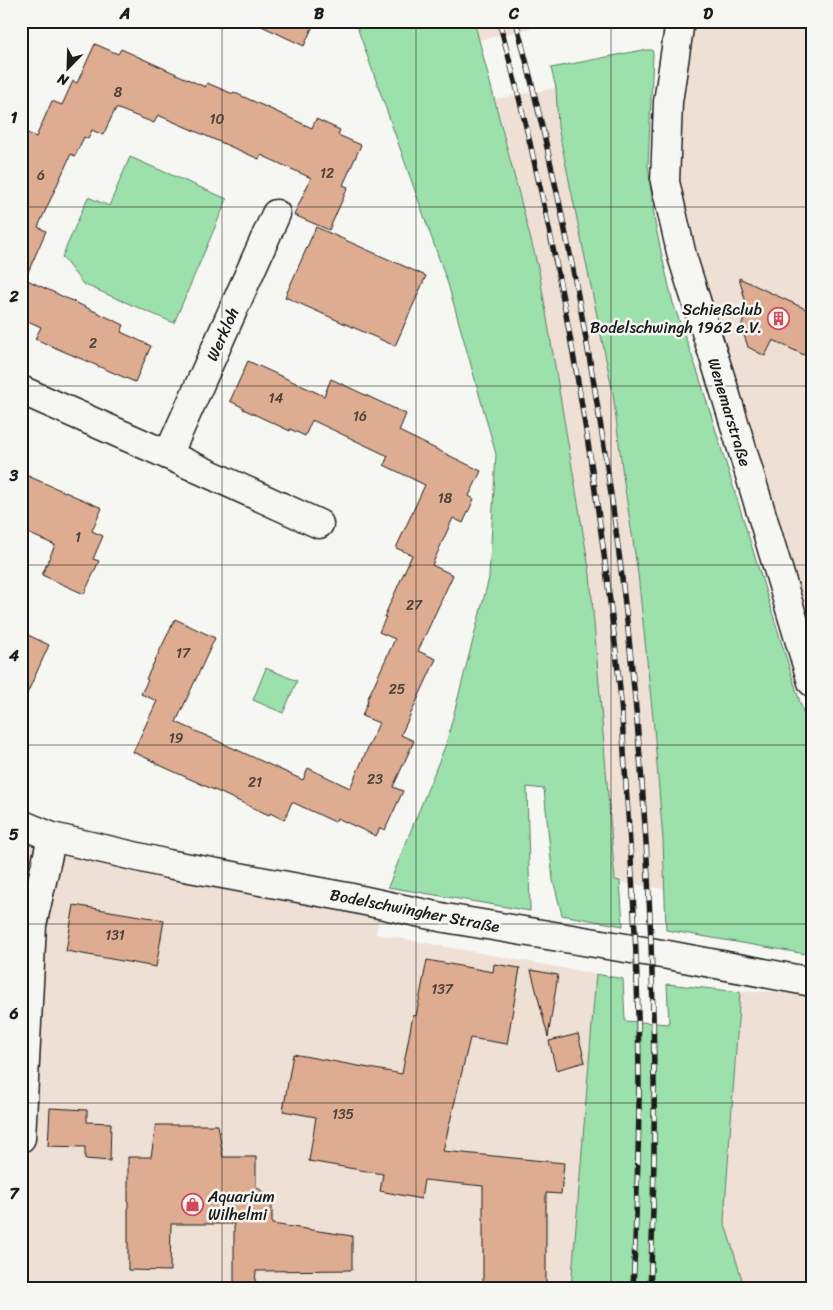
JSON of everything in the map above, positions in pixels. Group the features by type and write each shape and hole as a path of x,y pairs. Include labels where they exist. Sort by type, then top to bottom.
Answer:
{"street":[{"name":"Wenemarstraße","path":"680,21 668,102 665,182 682,256 812,682"},
{"name":"Werkloh","path":"168,455 276,214"},
{"path":"21,390 319,524"},
{"name":"Bodelschwingher Straße","path":"21,824 52,837 168,864 347,897 445,918 668,955 812,982"},
{"path":"21,1138 32,925 52,837"}],"shaded area":[{"path":"474,21 540,21 542,26 479,40"},
{"path":"680,21 812,21 812,682 682,256 668,102"},
{"path":"556,88 558,127 613,393 638,574 654,728 663,840 664,889 615,881 590,574 539,271 495,99"},
{"path":"21,824 381,905 376,934 596,974 571,1289 21,1289"},
{"path":"812,991 812,1289 745,1289 724,1221 740,992"}],"green space":[{"path":"355,21 474,21 539,271 590,574 615,880 620,881 623,926 562,915 553,880 544,789 527,787 530,911 388,887 446,744 489,578 496,454 448,284"},
{"path":"643,50 652,50 653,54 648,165 655,223 673,303 698,373 812,741 812,955 666,930 663,840 654,728 638,574 613,393 558,127 556,88 551,68"},
{"path":"130,157 227,199 174,323 83,284 62,257 88,197 109,206"},
{"path":"266,668 297,681 283,713 253,700"},
{"path":"596,974 623,979 625,1021 669,1024 667,984 740,992 724,1221 745,1289 571,1289"}],"building":[{"path":"251,21 315,21 304,46"},
{"path":"95,44 118,54 121,49 205,87 207,83 233,94 233,92 312,128 316,119 340,130 338,135 361,145 343,185 348,187 329,230 294,215 311,178 261,155 259,159 158,115 154,123 116,108 103,135 92,130 88,139 84,137 75,156 71,154 38,227 46,231 25,279 124,325 121,332 151,346 135,382 35,339 41,327 21,318 21,130 36,137 52,101 62,105 73,81 77,83"},
{"path":"316,227 426,276 395,346 285,297"},
{"name":"Schießclub Bodelschwingh 1962 e.V.","path":"739,278 812,312 812,359 773,340 765,356 748,347 741,326 748,310"},
{"path":"248,361 324,396 331,379 406,414 399,431 481,471 469,496 474,499 463,523 453,518 432,565 453,575 418,651 436,659 401,735 414,741 393,787 403,791 385,830 380,828 376,836 337,818 335,822 292,802 284,820 270,813 269,815 133,752 157,701 141,694 148,680 146,679 175,619 215,638 176,722 303,780 308,768 350,788 379,723 362,716 367,700 395,639 379,632 412,555 396,548 425,485 384,465 388,456 312,420 305,436 290,429 290,431 230,401"},
{"path":"21,473 102,508 92,531 103,536 93,559 99,561 84,594 42,575 55,545 21,530"},
{"path":"28,635 49,645 21,707 21,651"},
{"path":"74,905 164,920 156,967 66,951"},
{"path":"427,960 493,972 494,964 520,968 507,1044 470,1038 443,1151 564,1163 561,1194 546,1193 546,1289 483,1289 483,1186 424,1180 421,1199 380,1191 383,1174 309,1161 316,1117 283,1111 293,1054 402,1074 413,1015 416,1016"},
{"path":"531,970 558,975 548,1037"},
{"path":"578,1034 585,1062 556,1070 549,1041"},
{"path":"50,1108 87,1110 87,1122 111,1123 110,1161 85,1159 85,1147 48,1146"},
{"name":"Aquarium Wilhelmi","path":"156,1125 218,1125 223,1157 256,1157 256,1186 272,1200 272,1224 352,1236 352,1270 256,1271 255,1283 234,1283 234,1224 171,1224 170,1271 128,1270 128,1157 151,1157"}],"railway":[{"path":"499,21 539,183 572,347 598,513 619,679 634,908 638,1017 639,1090 633,1289"},
{"path":"516,21 544,134 569,248 609,478 624,593 645,825 651,942 654,1115 650,1289"}],"place":[{"name":"Schießclub Bodelschwingh 1962 e.V.","path":"778,318"},
{"name":"Aquarium Wilhelmi","path":"192,1205"}]}
